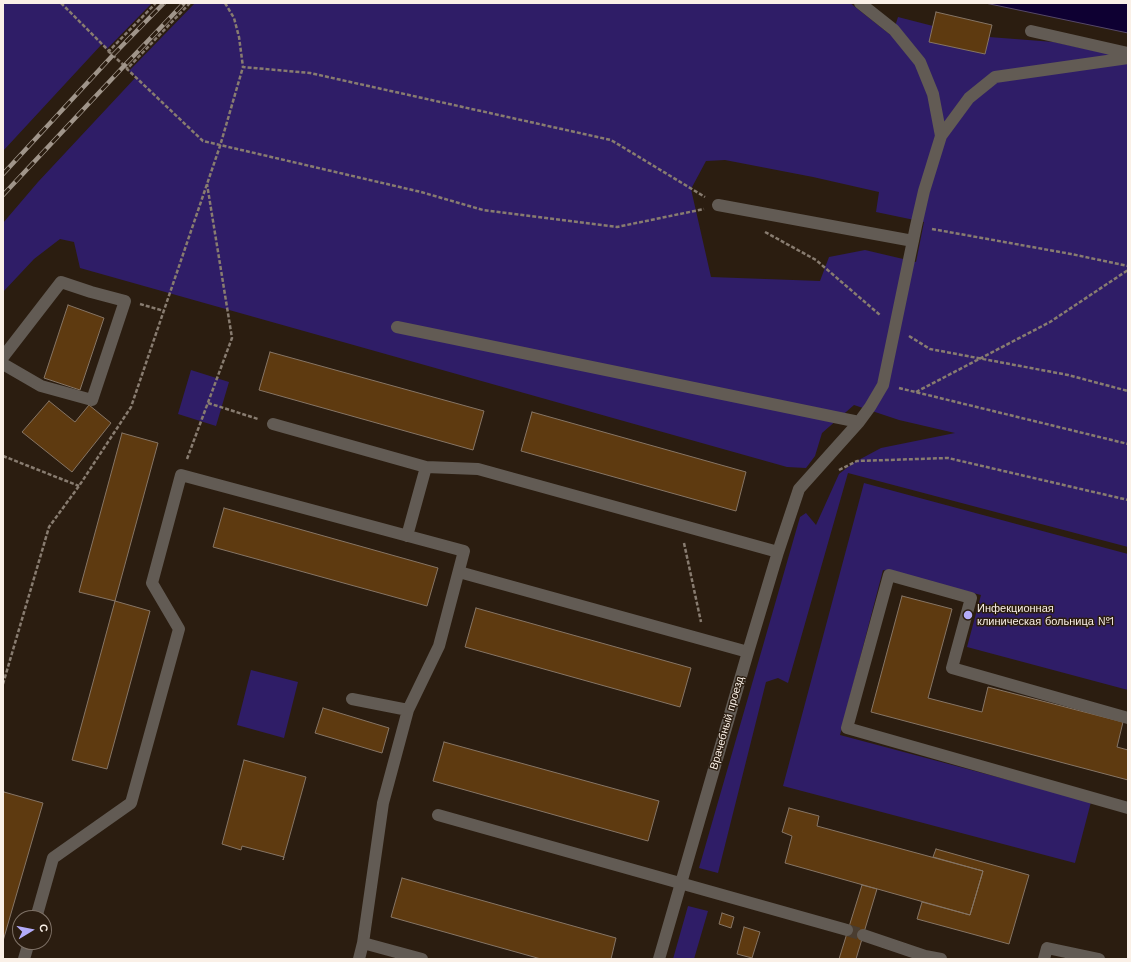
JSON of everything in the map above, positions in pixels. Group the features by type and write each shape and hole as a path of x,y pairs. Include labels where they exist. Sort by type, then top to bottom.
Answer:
{"street":[{"path":"860,3 894,30 920,62 933,94 941,136"},
{"path":"1031,31 1128,52"},
{"path":"397,327 859,422 883,385 894,327 924,191 941,136 969,98 995,77 1128,58"},
{"path":"718,205 913,240"},
{"path":"3,357 61,282 125,301 92,400 41,386 3,364"},
{"name":"Врачебный проезд","path":"659,959 748,652 778,552 799,489 859,422"},
{"path":"273,424 426,467 478,469 778,552"},
{"path":"407,536 426,467"},
{"path":"38,910 53,858 131,803 179,629 152,582 181,475 464,552 439,646 408,710 382,803 363,943 359,959"},
{"path":"459,572 748,652"},
{"path":"1128,718 952,668 971,598 889,575 847,728 1128,808"},
{"path":"352,698 408,710"},
{"path":"438,815 848,930"},
{"path":"864,935 925,957 941,959"},
{"path":"363,943 422,959"},
{"path":"1044,959 1047,948 1099,959"}],"path":[{"path":"61,3 127,69 203,141 421,192 483,210 617,227 718,205"},
{"path":"109,51 156,3"},
{"path":"127,69 190,3"},
{"path":"3,684 49,527 79,486 131,407 220,146 243,67 239,37 234,18 225,3"},
{"path":"243,67 310,73 611,140 718,205"},
{"path":"181,475 232,338 207,184"},
{"path":"916,226 1071,254 1128,266"},
{"path":"760,229 816,260 894,327 930,349 1068,374 1128,391"},
{"path":"916,392 1050,322 1128,270"},
{"path":"125,301 164,311"},
{"path":"883,385 1128,444"},
{"path":"208,403 273,424"},
{"path":"3,456 79,486"},
{"path":"835,472 857,462 948,458 1128,500"},
{"path":"680,525 705,641"}],"shaded area":[{"path":"3,3 152,3 107,49 102,44 3,151"},
{"path":"195,3 850,3 892,36 898,17 933,26 930,42 985,54 989,37 1054,42 1128,58 1128,547 848,473 788,683 778,678 766,682 718,873 699,868 800,517 806,513 816,525 839,474 853,463 881,448 955,433 899,420 854,405 822,433 815,456 806,468 787,467 80,268 74,242 60,239 34,259 3,292 3,223 38,182 136,77 129,71","holes":["725,160 813,177 879,192 876,212 924,222 916,262 865,250 829,257 820,281 711,277 691,189 706,161"]},
{"path":"985,3 1128,3 1128,33"},
{"path":"191,370 229,382 216,426 178,414"},
{"path":"864,483 1128,554 1128,690 967,647 981,595 883,570 840,735 1091,802 1075,863 783,786"},
{"path":"251,670 298,682 284,738 237,725"},
{"path":"688,906 708,911 694,959 673,959"}],"building":[{"path":"936,12 992,25 985,54 929,42"},
{"path":"68,305 104,318 80,390 44,378"},
{"path":"270,352 484,411 473,450 259,390"},
{"path":"49,401 75,422 89,405 111,423 72,472 22,432"},
{"path":"532,412 746,472 736,511 521,451"},
{"path":"122,433 158,443 115,601 79,592"},
{"path":"224,508 438,568 427,606 213,547"},
{"path":"902,596 952,609 928,698 982,712 988,687 1123,722 1117,747 1128,750 1128,780 871,712"},
{"path":"115,601 150,611 107,769 72,760"},
{"path":"476,608 691,668 680,707 465,647"},
{"path":"323,708 389,728 382,753 315,733"},
{"path":"444,742 659,801 648,841 433,781"},
{"path":"244,760 306,777 284,857 242,846 241,850 222,844"},
{"path":"4,792 43,803 3,941 3,794"},
{"path":"789,808 819,816 817,826 983,871 970,915 785,863 792,836 782,832"},
{"path":"936,849 1029,875 1009,944 917,919 922,902 970,915 983,871 933,857"},
{"path":"402,878 616,938 611,959 541,959 391,917"},
{"path":"862,885 877,889 856,959 839,959"},
{"path":"722,913 734,917 731,928 719,924"},
{"path":"744,927 760,932 752,958 737,954"}],"tunnel":[{"path":"847,930 863,935"}],"railway":[{"path":"3,174 113,55 164,3"},
{"path":"3,195 184,3"}],"place":[{"name":"Инфекционная клиническая больница №1","path":"968,615"}]}
